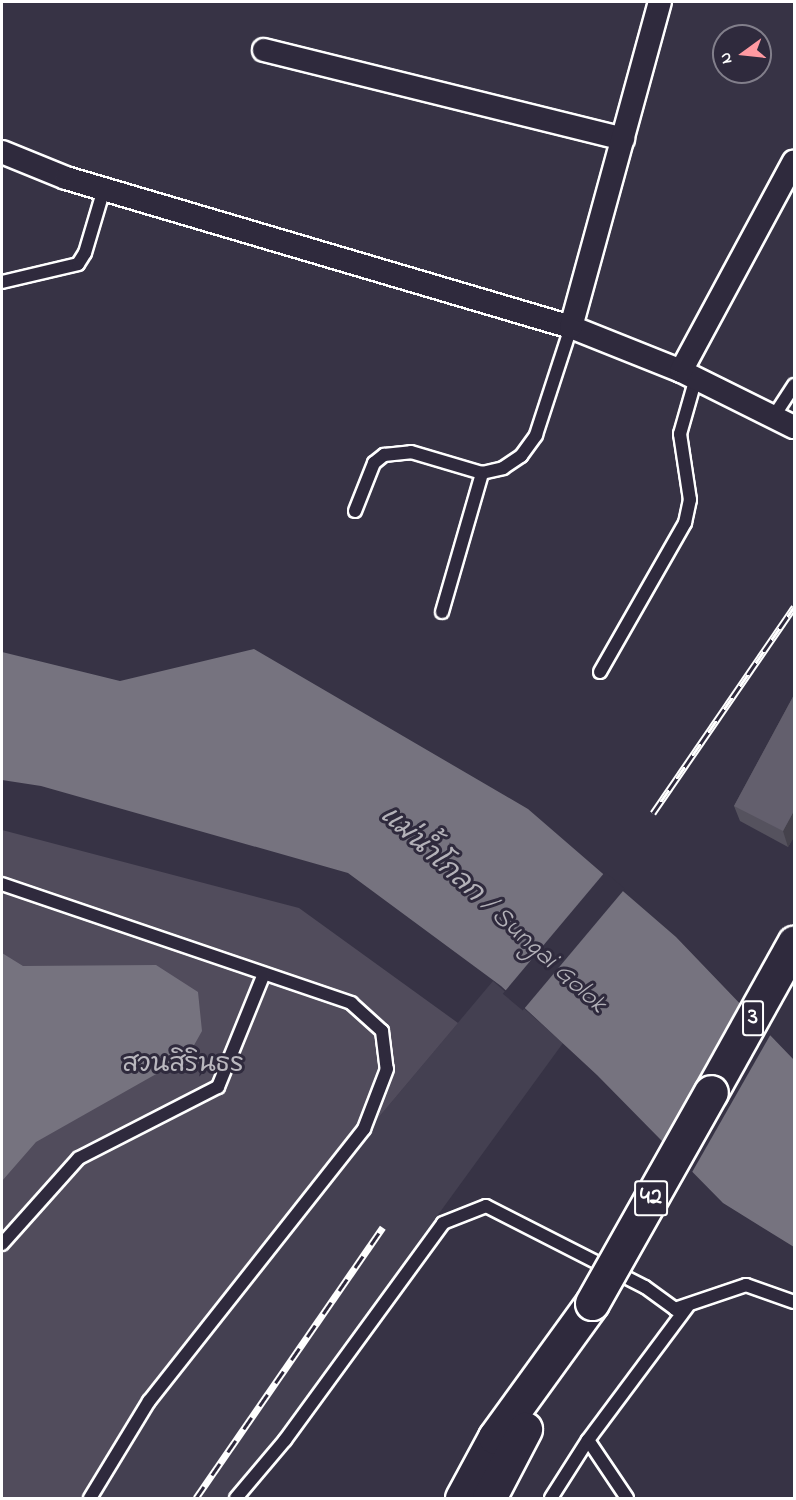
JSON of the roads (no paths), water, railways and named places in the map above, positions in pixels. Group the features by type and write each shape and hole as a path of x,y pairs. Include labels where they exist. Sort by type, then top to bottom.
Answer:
{"highway":[{"name":"3","path":"711,1092 795,943"},
{"name":"42","path":"462,1498 495,1437 574,1331 592,1303 711,1092"},
{"name":"42","path":"489,1498 574,1331"}],"street":[{"path":"571,327 660,2"},
{"path":"264,50 623,139"},
{"path":"2,152 104,189 571,327 688,374 795,428"},
{"path":"688,374 795,161"}],"lane":[{"path":"2,282 78,264 85,254 104,189"},
{"path":"355,511 374,463 384,455 411,452 482,473 512,462 533,441 571,327"},
{"path":"600,672 685,523 690,500 680,434 688,374"},
{"path":"774,416 795,385"},
{"path":"442,612 482,473"},
{"path":"2,884 263,976 351,1004 382,1031 387,1069 364,1129 149,1401 90,1498"},
{"path":"2,1244 80,1158 218,1088 263,976"},
{"path":"236,1498 285,1440 443,1222 486,1206 645,1287 675,1309 687,1307 746,1285 795,1302"},
{"path":"551,1498 588,1440 687,1307"},
{"path":"588,1440 627,1498"}],"water":[{"name":"แม่น้ำโกลก / Sungai Golok","path":"254,649 528,809 676,937 794,1060 794,1247 723,1203 597,1075 501,986 348,873 41,786 2,780 2,652 120,681"},
{"path":"2,953 23,966 156,965 198,992 202,1031 188,1056 36,1142 2,1181"}],"railway":[{"path":"653,813 794,607"},
{"path":"196,1498 383,1227"}],"park label":[{"name":"สวนสิรินธร","path":"183,1066"}]}
